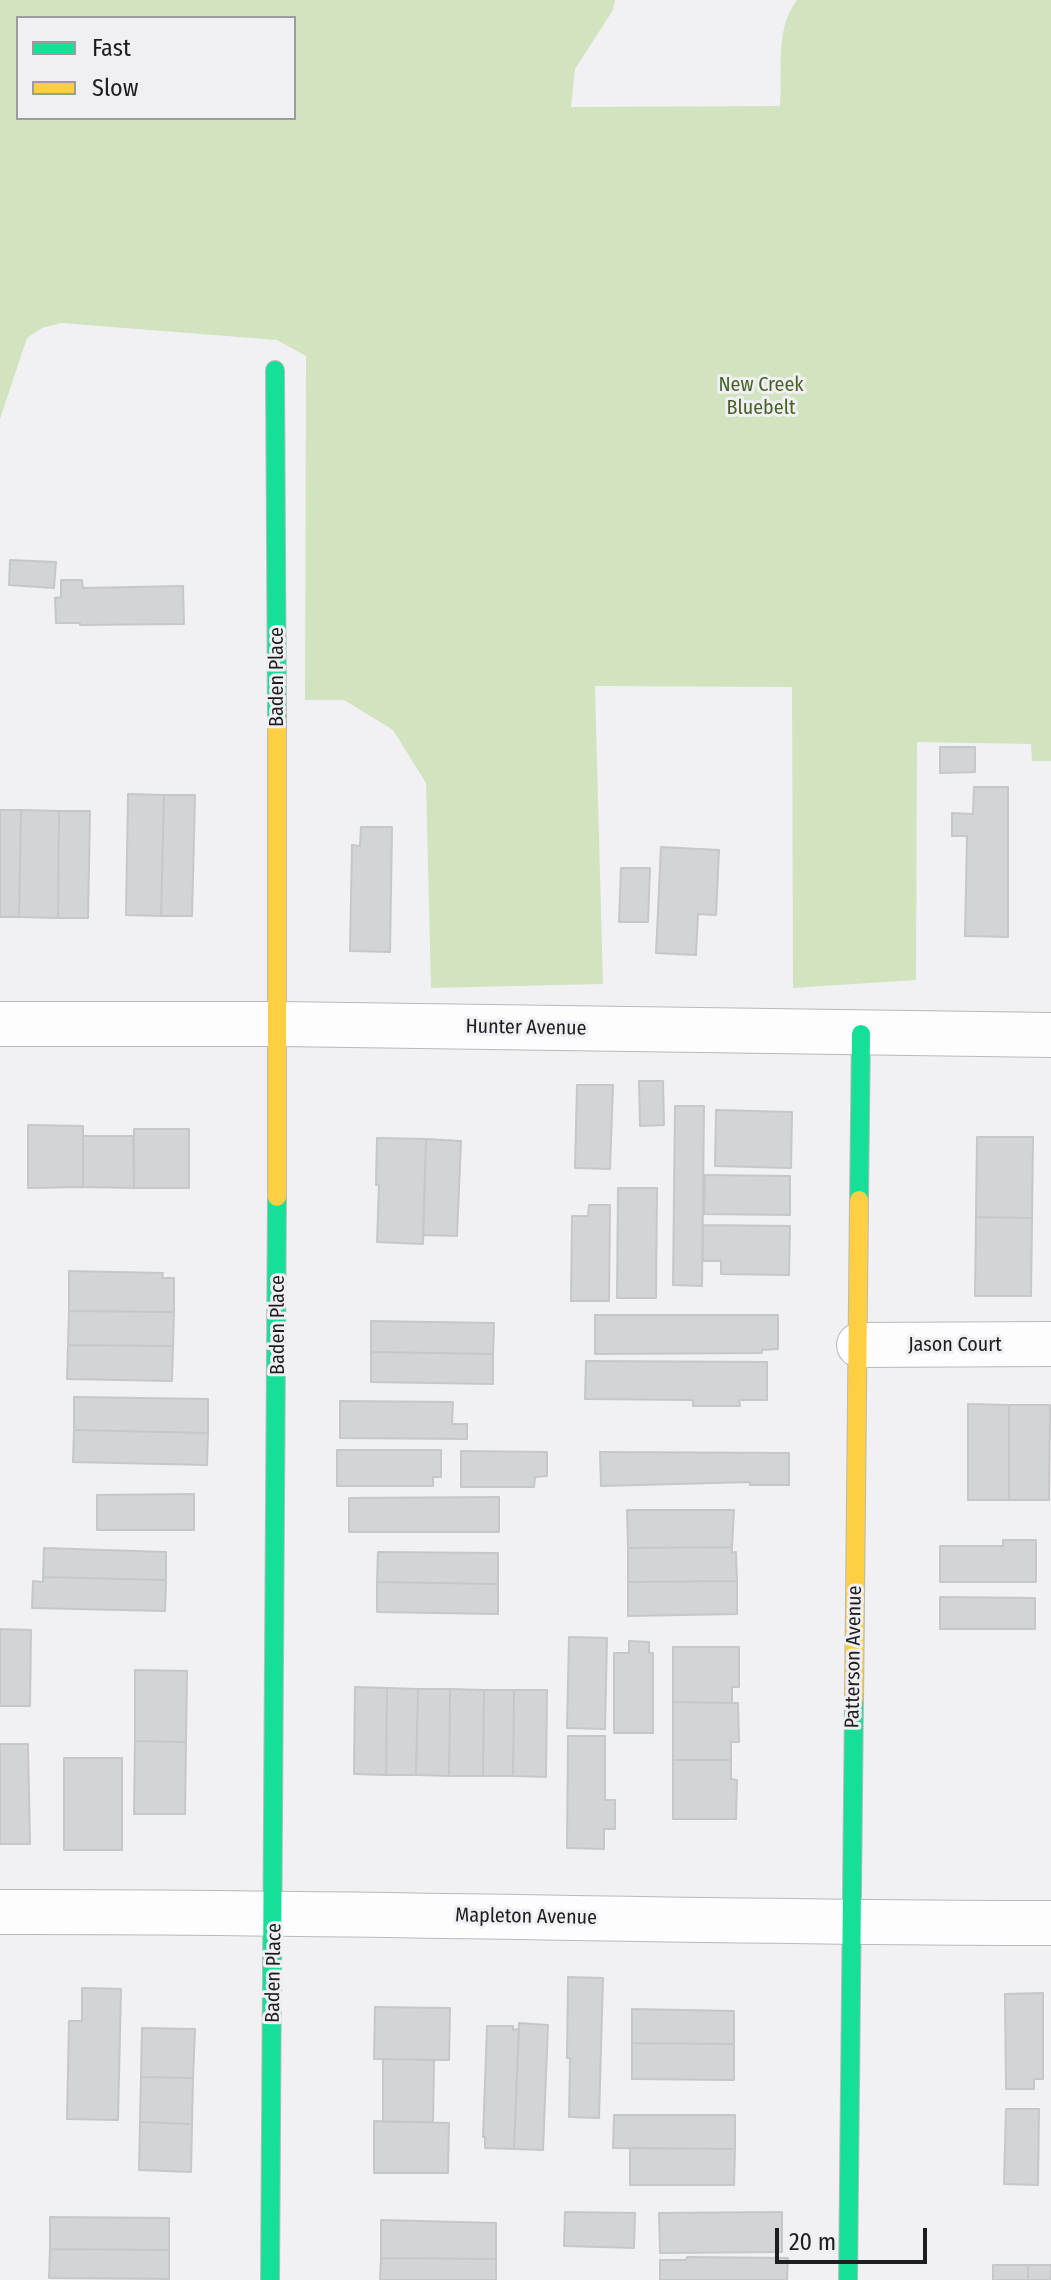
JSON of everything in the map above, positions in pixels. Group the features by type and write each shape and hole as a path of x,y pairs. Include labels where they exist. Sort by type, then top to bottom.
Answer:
{"street":[{"name":"Baden Place","path":"270,2280 279,1024 275,370"},
{"name":"Hunter Avenue","path":"0,1024 279,1024 1051,1035"},
{"name":"Patterson Avenue","path":"848,2280 861,1034"},
{"name":"Jason Court","path":"859,1345 1051,1344"},
{"name":"Mapleton Avenue","path":"0,1912 275,1912 850,1924 1051,1923"}],"green space":[{"name":"New Creek Bluebelt","path":"0,0 615,0 613,10 575,69 571,107 780,106 782,37 797,0 1051,0 1051,761 1032,761 1031,744 917,742 916,980 793,988 792,687 595,686 603,984 431,988 426,783 393,730 344,700 305,700 306,356 277,340 61,323 42,328 27,338 0,419"}],"building":[{"path":"10,560 56,562 54,588 9,585"},
{"path":"61,580 82,580 83,588 183,586 184,624 56,623 55,598 61,597"},
{"path":"940,747 975,747 975,772 940,773"},
{"path":"974,787 1008,787 1008,937 965,936 967,836 952,836 952,813 973,814"},
{"path":"128,794 164,795 161,916 126,915"},
{"path":"164,795 195,795 192,916 161,916"},
{"path":"0,810 21,810 19,917 0,917"},
{"path":"21,810 59,811 58,918 19,917"},
{"path":"59,811 90,811 88,918 58,918"},
{"path":"361,827 392,827 390,952 350,951 352,845 360,846"},
{"path":"661,847 719,850 716,915 698,914 696,955 656,953"},
{"path":"621,868 650,868 648,922 619,922"},
{"path":"639,1081 663,1081 664,1125 640,1126"},
{"path":"577,1085 613,1085 610,1169 575,1168"},
{"path":"675,1106 704,1106 702,1286 673,1285"},
{"path":"716,1110 792,1112 791,1168 715,1166"},
{"path":"28,1125 83,1126 83,1187 28,1188"},
{"path":"134,1129 189,1129 189,1188 134,1188"},
{"path":"83,1136 133,1136 134,1188 83,1187"},
{"path":"977,1137 1033,1137 1032,1218 976,1217"},
{"path":"377,1138 426,1139 423,1244 377,1242"},
{"path":"426,1139 461,1141 457,1236 423,1235"},
{"path":"705,1175 790,1176 790,1215 704,1214"},
{"path":"618,1188 657,1188 656,1298 617,1298"},
{"path":"589,1205 610,1205 609,1301 571,1301 572,1216 588,1216"},
{"path":"976,1217 1032,1218 1031,1296 975,1296"},
{"path":"703,1225 790,1226 789,1275 721,1274 721,1261 703,1261"},
{"path":"69,1271 163,1273 162,1278 174,1278 174,1312 69,1311"},
{"path":"69,1311 174,1312 173,1346 68,1345"},
{"path":"595,1315 778,1315 778,1349 762,1350 762,1353 595,1354"},
{"path":"371,1321 494,1323 493,1354 371,1352"},
{"path":"68,1345 173,1346 172,1381 67,1379"},
{"path":"371,1352 493,1354 493,1384 371,1382"},
{"path":"586,1361 767,1362 767,1400 739,1400 740,1406 693,1406 693,1400 585,1399"},
{"path":"74,1397 208,1399 208,1433 74,1430"},
{"path":"340,1401 453,1402 452,1424 467,1424 467,1439 340,1438"},
{"path":"968,1404 1009,1405 1009,1500 968,1500"},
{"path":"1009,1405 1050,1405 1049,1500 1009,1500"},
{"path":"74,1430 208,1433 207,1465 73,1462"},
{"path":"337,1450 441,1450 441,1477 433,1477 433,1486 337,1486"},
{"path":"461,1451 547,1452 547,1476 535,1477 534,1487 461,1487"},
{"path":"600,1452 789,1453 789,1485 750,1485 750,1482 601,1486"},
{"path":"194,1494 194,1530 97,1530 97,1495"},
{"path":"499,1497 499,1532 349,1532 349,1498"},
{"path":"627,1510 734,1510 732,1547 628,1548"},
{"path":"1003,1540 1036,1540 1036,1582 940,1582 940,1546 1003,1546"},
{"path":"732,1547 732,1553 736,1552 737,1581 628,1582 628,1548"},
{"path":"44,1548 166,1552 166,1580 43,1577"},
{"path":"378,1552 498,1553 498,1584 377,1582"},
{"path":"43,1577 166,1580 165,1611 32,1608 33,1581 43,1582"},
{"path":"737,1581 737,1614 628,1616 628,1582"},
{"path":"377,1582 498,1584 498,1614 377,1612"},
{"path":"940,1597 1035,1598 1035,1629 940,1629"},
{"path":"0,1629 31,1630 30,1706 0,1706"},
{"path":"569,1637 607,1638 605,1729 567,1728"},
{"path":"629,1641 649,1642 649,1653 653,1653 653,1733 614,1733 614,1653 629,1653"},
{"path":"673,1647 739,1647 739,1687 732,1687 732,1703 673,1702"},
{"path":"135,1670 187,1671 186,1742 135,1741"},
{"path":"355,1687 387,1688 386,1775 354,1774"},
{"path":"387,1688 418,1689 416,1775 386,1775"},
{"path":"418,1689 450,1689 449,1776 416,1775"},
{"path":"450,1689 484,1690 483,1776 449,1776"},
{"path":"484,1690 514,1690 513,1776 483,1776"},
{"path":"514,1690 547,1690 546,1777 513,1776"},
{"path":"673,1702 738,1703 739,1742 731,1742 731,1760 673,1760"},
{"path":"568,1736 605,1736 605,1800 615,1800 615,1829 604,1829 604,1849 567,1848"},
{"path":"135,1741 186,1742 185,1814 134,1814"},
{"path":"0,1744 28,1744 30,1844 0,1844"},
{"path":"64,1758 122,1758 122,1850 64,1850"},
{"path":"673,1760 731,1760 731,1779 737,1780 736,1819 673,1819"},
{"path":"568,1977 603,1978 599,2118 569,2117"},
{"path":"82,1988 121,1989 118,2120 67,2119 69,2021 82,2021"},
{"path":"1043,1993 1043,2079 1034,2079 1034,2089 1006,2089 1005,1994"},
{"path":"375,2007 450,2008 449,2060 374,2059"},
{"path":"632,2009 734,2011 734,2044 632,2043"},
{"path":"519,2023 548,2025 543,2150 514,2149"},
{"path":"487,2026 513,2026 513,2030 519,2029 514,2149 485,2148"},
{"path":"142,2028 195,2029 193,2078 141,2077"},
{"path":"632,2043 734,2044 734,2080 632,2079"},
{"path":"383,2059 434,2060 433,2122 383,2122"},
{"path":"141,2077 193,2078 192,2124 140,2122"},
{"path":"1006,2109 1039,2109 1038,2185 1004,2184"},
{"path":"614,2115 735,2115 735,2149 613,2148"},
{"path":"374,2121 449,2123 448,2173 374,2173"},
{"path":"140,2122 192,2124 191,2172 139,2170"},
{"path":"630,2148 735,2149 734,2185 630,2185"},
{"path":"565,2212 635,2213 634,2248 564,2246"},
{"path":"782,2212 782,2252 660,2253 659,2213"},
{"path":"50,2217 169,2218 169,2250 50,2249"},
{"path":"381,2220 496,2223 496,2259 381,2258"},
{"path":"50,2249 169,2250 169,2279 49,2278"},
{"path":"687,2257 788,2258 787,2280 660,2280 660,2260 686,2260"},
{"path":"381,2258 496,2259 496,2280 380,2280"},
{"path":"993,2265 1028,2265 1028,2280 993,2280"},
{"path":"1028,2265 1051,2265 1051,2280 1028,2280"}],"traffic: fast":[{"path":"275,370 277,720"},
{"path":"859,1200 861,1034"},
{"path":"270,2280 277,1197"},
{"path":"848,2280 854,1699"}],"traffic: slow":[{"path":"277,720 277,1197"},
{"path":"854,1699 859,1200"}]}
